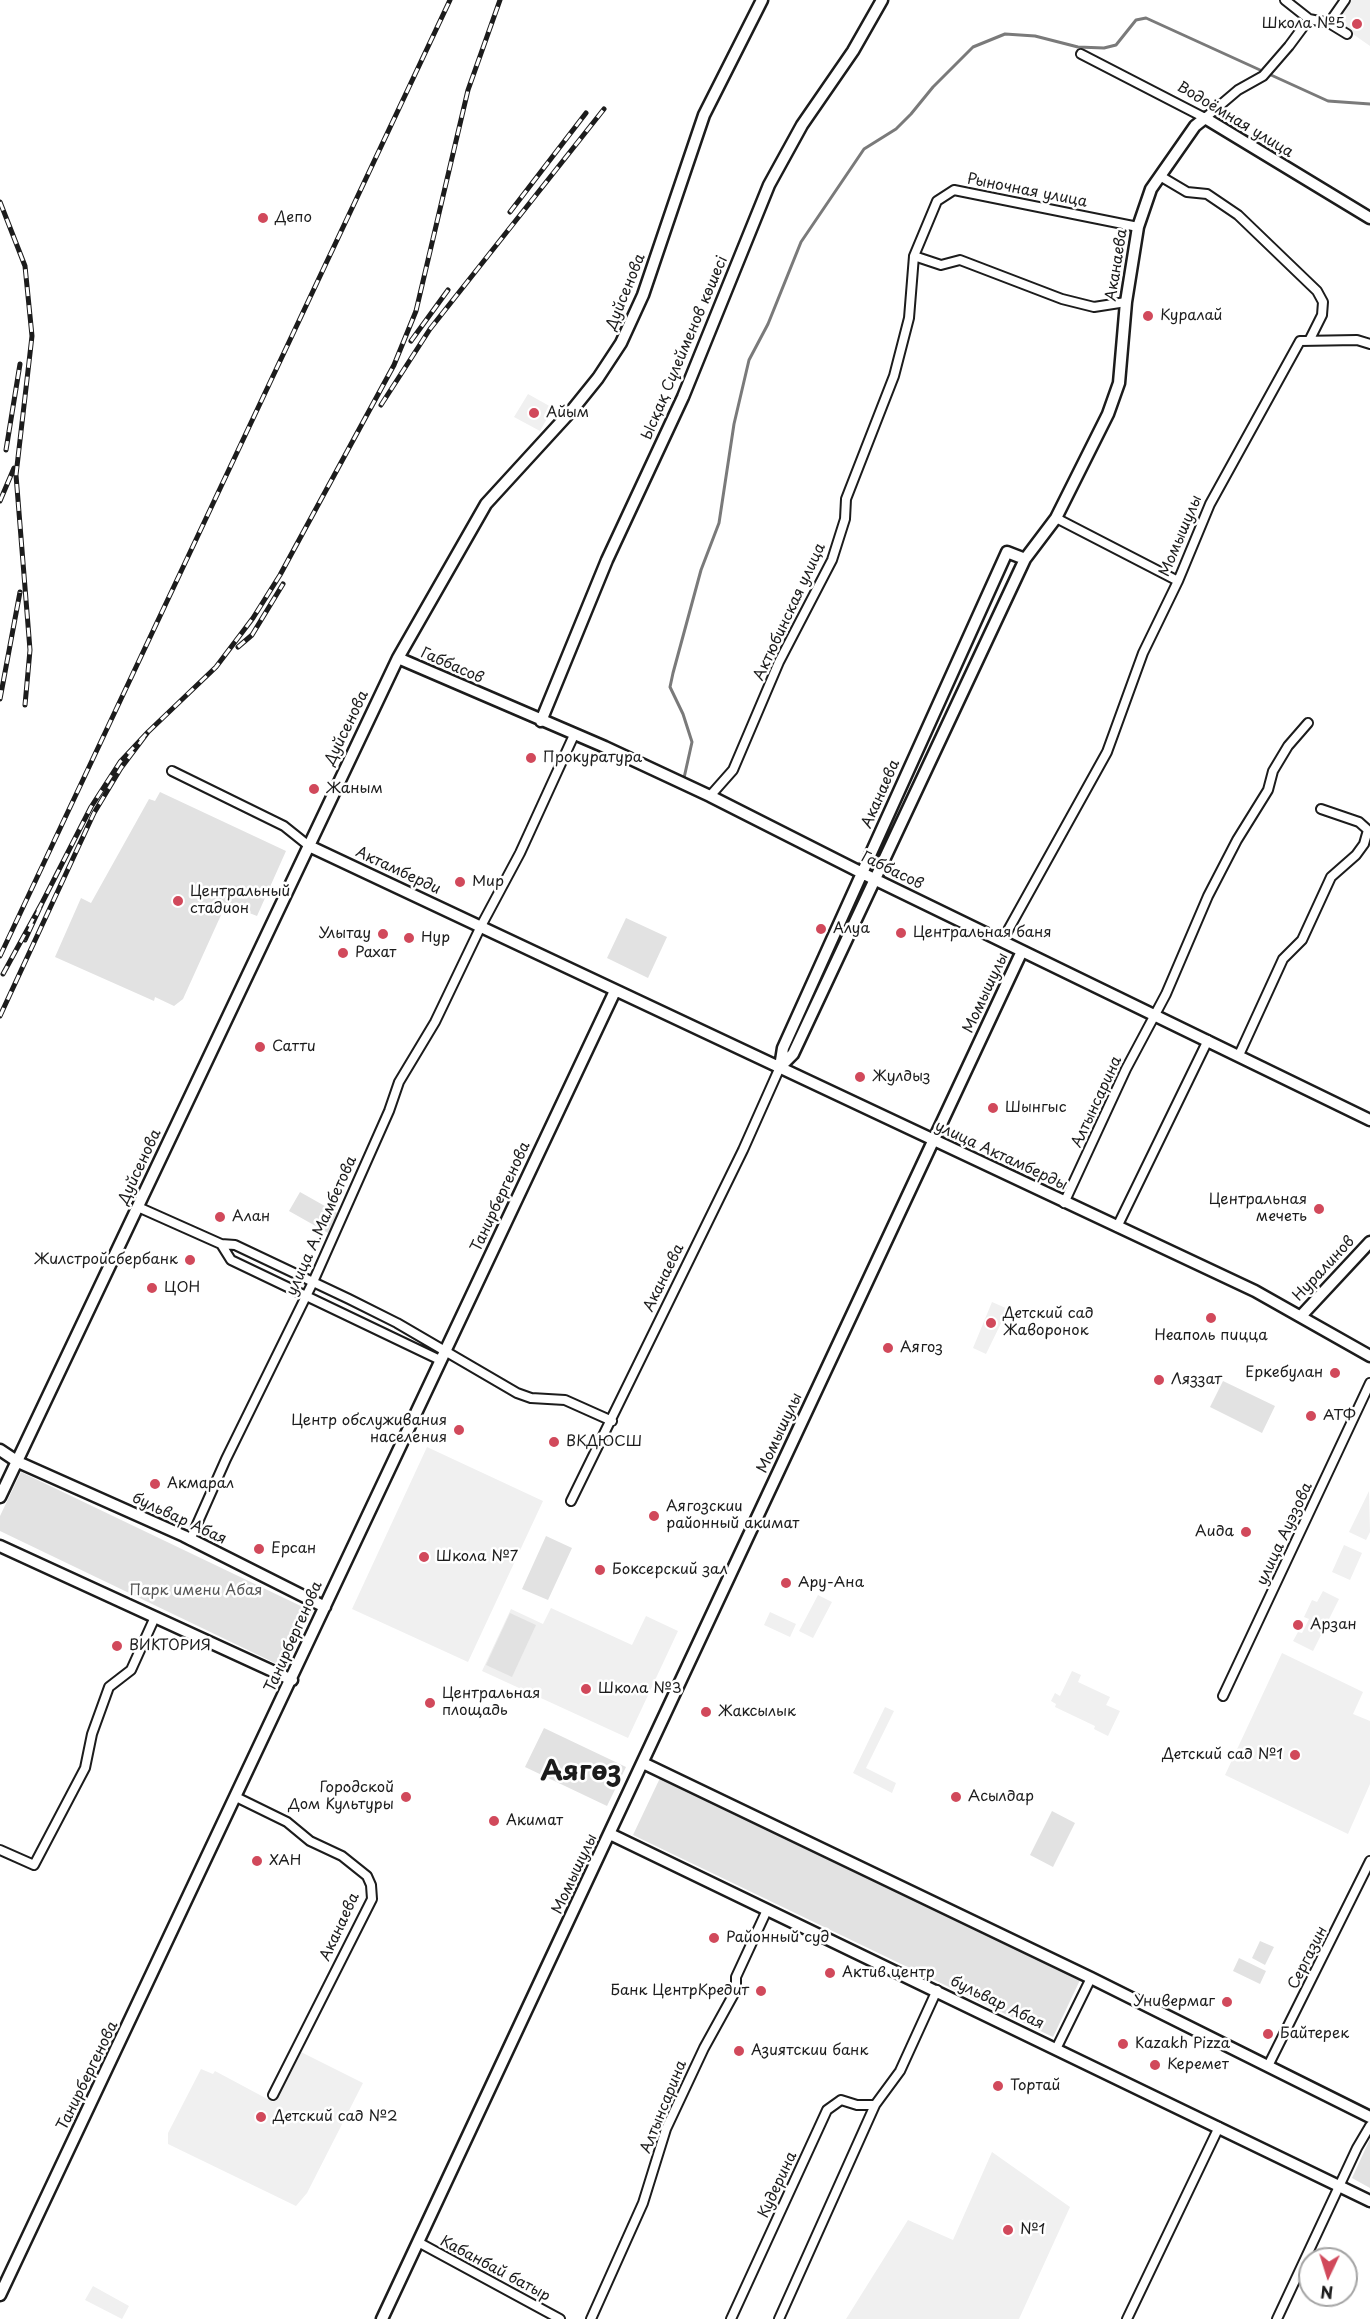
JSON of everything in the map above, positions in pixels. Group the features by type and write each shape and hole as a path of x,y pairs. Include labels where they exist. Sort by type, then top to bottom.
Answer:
{"main road":[{"name":"Дуйсенова","path":"0,1497 398,658 486,504 573,409 598,378 621,343 643,295 704,115 762,0"},
{"name":"Ысқақ Сүлейменов көшесі","path":"541,722 607,560 683,397 770,185 802,125 853,51 882,0"},
{"name":"Аканаева","path":"780,1067 793,1054 1025,560 1056,518 1108,414 1119,382 1126,302 1138,227 1151,189 1195,126 1205,117"},
{"name":"Водоёмная улица","path":"1205,117 1370,218"},
{"name":"Аканаева","path":"780,1067 783,1048 1007,552 1025,560"},
{"name":"Габбасов","path":"398,658 541,722 604,747 710,796 813,846 874,879 1370,1120"},
{"name":"Актамберди","path":"309,846 615,991"},
{"name":"Момышулы","path":"382,2319 1022,951"},
{"name":"улица Актамберды","path":"615,991 1255,1291 1370,1356"},
{"name":"Танирбергенова","path":"0,2295 615,991"},
{"name":"Нуралинов","path":"1301,1316 1370,1242"},
{"path":"0,1450 18,1462"},
{"name":"бульвар Абая","path":"18,1462 190,1540 325,1607"},
{"path":"0,1546 292,1680"},
{"path":"643,1762 1091,1978 1370,2117"},
{"name":"бульвар Абая","path":"610,1834 1370,2201"}],"street":[{"path":"1285,0 1309,19 1329,23 1347,34"},
{"path":"1329,23 1345,0"},
{"name":"Аканаева","path":"1205,117 1238,90 1263,76 1309,19"},
{"name":"Водоёмная улица","path":"1081,54 1205,117"},
{"path":"1160,176 1187,192 1207,194 1238,215 1317,291 1323,302 1322,315 1310,339 1357,340 1370,344"},
{"name":"Рыночная улица","path":"914,256 937,201 954,190 1138,227"},
{"path":"914,256 941,266 960,260 1062,299 1094,307 1126,302"},
{"name":"Актюбинская улица","path":"710,796 733,770 779,662 832,560 845,519 846,499 894,376 909,318 914,256"},
{"name":"Момышулы","path":"1002,941 1107,752 1143,653 1178,581 1210,504 1300,340 1310,339"},
{"path":"1056,518 1178,581"},
{"name":"Алтынсарина","path":"1064,1203 1126,1070 1155,1014 1208,896 1237,840 1268,790 1273,771 1288,746 1308,723"},
{"name":"улица А.Мамбетова","path":"190,1540 226,1459 313,1282 389,1111 399,1082 435,1022 481,926 520,853 574,735"},
{"name":"Актамберди","path":"172,771 284,826 309,846"},
{"path":"1239,1055 1283,959 1302,940 1331,878 1356,855 1364,844 1368,830 1359,822 1321,809"},
{"path":"1117,1227 1208,1040"},
{"name":"Аканаева","path":"572,1501 743,1150 780,1067"},
{"path":"138,1207 221,1244 236,1245 313,1282 442,1355 517,1393 531,1398 565,1400 612,1421"},
{"path":"221,1244 231,1260 442,1355"},
{"name":"улица Ауэзова","path":"1223,1696 1370,1383"},
{"path":"0,1850 34,1865 86,1768 92,1734 110,1687 130,1670 155,1617"},
{"name":"Аканаева","path":"236,1797 287,1822 310,1841 342,1856 368,1876 371,1885 372,1899 273,2095"},
{"name":"Сергазин","path":"1268,2066 1370,1861"},
{"name":"Алтынсарина","path":"591,2319 643,2203 666,2129 704,2049 736,1990 736,1977 767,1910"},
{"path":"1056,2049 1091,1978"},
{"path":"778,2319 875,2105 900,2071 937,1990"},
{"name":"Кудерина","path":"731,2319 827,2109 841,2100 856,2105 875,2105"},
{"path":"1277,2319 1357,2148 1370,2126"},
{"path":"1127,2319 1219,2127"},
{"name":"Кабанбай батыр","path":"418,2242 560,2319"}],"shaded area":[{"name":"Школа №5","path":"1350,0 1370,0 1370,46 1350,32 1338,17"},
{"name":"Айым","path":"528,394 553,408 540,431 514,417"},
{"name":"Детский сад Жаворонок","path":"992,1302 1008,1309 986,1354 973,1348"},
{"path":"427,1447 543,1501 468,1662 352,1609"},
{"path":"1369,1491 1370,1532 1366,1540 1349,1532"},
{"path":"1344,1545 1362,1553 1350,1580 1332,1572"},
{"path":"1323,1591 1339,1599 1313,1651 1293,1641 1298,1632 1302,1633 1309,1619 1304,1617 1312,1600 1317,1602"},
{"path":"818,1595 832,1602 813,1638 799,1631"},
{"name":"Школа №3","path":"551,1608 632,1645 646,1616 678,1631 628,1738 482,1671 511,1609 543,1624"},
{"path":"770,1612 796,1624 790,1637 764,1625"},
{"path":"1282,1653 1363,1692 1353,1714 1370,1721 1370,1784 1348,1834 1225,1775"},
{"path":"1072,1671 1081,1675 1078,1682 1110,1697 1106,1705 1120,1711 1108,1736 1094,1729 1095,1726 1055,1707 1056,1704 1051,1701 1055,1693 1060,1696"},
{"path":"885,1707 894,1711 866,1768 896,1783 892,1793 853,1773"},
{"name":"Детский сад №2","path":"299,2051 363,2083 307,2193 296,2206 168,2144 168,2133 201,2069 213,2074 215,2071 273,2102"},
{"name":"№1","path":"992,2152 1070,2207 1019,2319 846,2319 908,2220 953,2240"},
{"path":"93,2286 129,2306 122,2319 85,2300"}],"green space":[{"name":"Центральный стадион","path":"160,792 286,851 257,916 226,904 183,999 174,1006 155,997 154,1001 55,957 81,898 91,903 149,799 155,801"},
{"path":"626,918 667,937 648,978 607,958"},
{"path":"300,1192 339,1214 328,1233 289,1211"},
{"path":"1223,1381 1275,1406 1262,1433 1210,1407"},
{"name":"Парк имени Абая","path":"21,1472 305,1608 277,1664 0,1531 0,1516"},
{"path":"546,1536 572,1548 548,1600 522,1589"},
{"path":"510,1613 536,1625 512,1677 486,1665"},
{"path":"544,1728 626,1767 607,1806 525,1767"},
{"path":"660,1778 1080,1980 1053,2037 633,1835"},
{"path":"1052,1811 1075,1823 1053,1867 1030,1855"},
{"path":"1260,1941 1274,1947 1265,1965 1252,1958"},
{"path":"1239,1958 1266,1971 1260,1984 1233,1971"},
{"path":"1370,2139 1370,2188 1352,2178"}],"waterway":[{"path":"684,778 692,742 683,714 670,687 701,570 719,523 734,424 749,360 768,324 801,242 864,149 896,129 973,47 1005,34 1035,36 1078,47 1104,48 1116,45 1136,20 1146,18 1328,101 1370,104"}],"railway":[{"path":"0,956 450,0"},
{"path":"148,732 216,667 253,618 280,575 394,365 416,311 468,90 500,0"},
{"path":"381,405 430,329 604,109"},
{"path":"510,212 586,113"},
{"path":"0,202 25,266 32,336 16,475 30,650 25,705"},
{"path":"411,341 448,290"},
{"path":"6,450 20,364"},
{"path":"0,501 14,468"},
{"path":"238,647 252,635 283,584"},
{"path":"0,699 20,592"},
{"path":"0,1016 94,813 121,768 148,732 120,762 91,807 43,901"},
{"path":"3,974 43,901 25,940"}],"place":[{"name":"Школа №5","path":"1357,24"},
{"name":"Депо","path":"263,218"},
{"name":"Куралай","path":"1148,316"},
{"name":"Айым","path":"534,413"},
{"name":"Прокуратура","path":"531,758"},
{"name":"Жаным","path":"314,789"},
{"name":"Мир","path":"460,882"},
{"name":"Центральный стадион","path":"178,901"},
{"name":"Алуа","path":"821,929"},
{"name":"Центральная баня","path":"901,933"},
{"name":"Улытау","path":"383,934"},
{"name":"Нур","path":"409,938"},
{"name":"Рахат","path":"343,953"},
{"name":"Сатти","path":"260,1047"},
{"name":"Жулдыз","path":"860,1077"},
{"name":"Шынгыс","path":"993,1108"},
{"name":"Центральная мечеть","path":"1319,1209"},
{"name":"Алан","path":"220,1217"},
{"name":"Жилстройсбербанк","path":"190,1260"},
{"name":"ЦОН","path":"152,1288"},
{"name":"Неаполь пицца","path":"1211,1318"},
{"name":"Детский сад Жаворонок","path":"991,1323"},
{"name":"Аягоз","path":"888,1348"},
{"name":"Еркебулан","path":"1335,1373"},
{"name":"Ляззат","path":"1159,1380"},
{"name":"АТФ","path":"1311,1416"},
{"name":"Центр обслуживания населения","path":"459,1430"},
{"name":"ВКДЮСШ","path":"554,1442"},
{"name":"Акмарал","path":"155,1484"},
{"name":"Аягозскии районный акимат","path":"654,1516"},
{"name":"Аида","path":"1246,1532"},
{"name":"Ерсан","path":"259,1549"},
{"name":"Школа №7","path":"424,1557"},
{"name":"Боксерский зал","path":"600,1570"},
{"name":"Ару-Ана","path":"786,1583"},
{"name":"Арзан","path":"1298,1625"},
{"name":"ВИКТОРИЯ","path":"117,1646"},
{"name":"Школа №3","path":"586,1689"},
{"name":"Центральная площадь","path":"430,1703"},
{"name":"Жаксылык","path":"706,1712"},
{"name":"Детский сад №1","path":"1295,1755"},
{"name":"Городской Дом Культуры","path":"406,1797"},
{"name":"Асылдар","path":"956,1797"},
{"name":"Акимат","path":"494,1821"},
{"name":"ХАН","path":"257,1861"},
{"name":"Районный суд","path":"714,1938"},
{"name":"Актив центр","path":"830,1973"},
{"name":"Банк ЦентрКредит","path":"761,1991"},
{"name":"Универмаг","path":"1227,2002"},
{"name":"Байтерек","path":"1268,2034"},
{"name":"Kazakh Pizza","path":"1123,2044"},
{"name":"Азиятскии банк","path":"739,2051"},
{"name":"Керемет","path":"1155,2065"},
{"name":"Тортай","path":"998,2086"},
{"name":"Детский сад №2","path":"261,2117"},
{"name":"№1","path":"1008,2230"}],"district":[{"name":"Аягөз","path":"581,1773"}]}
